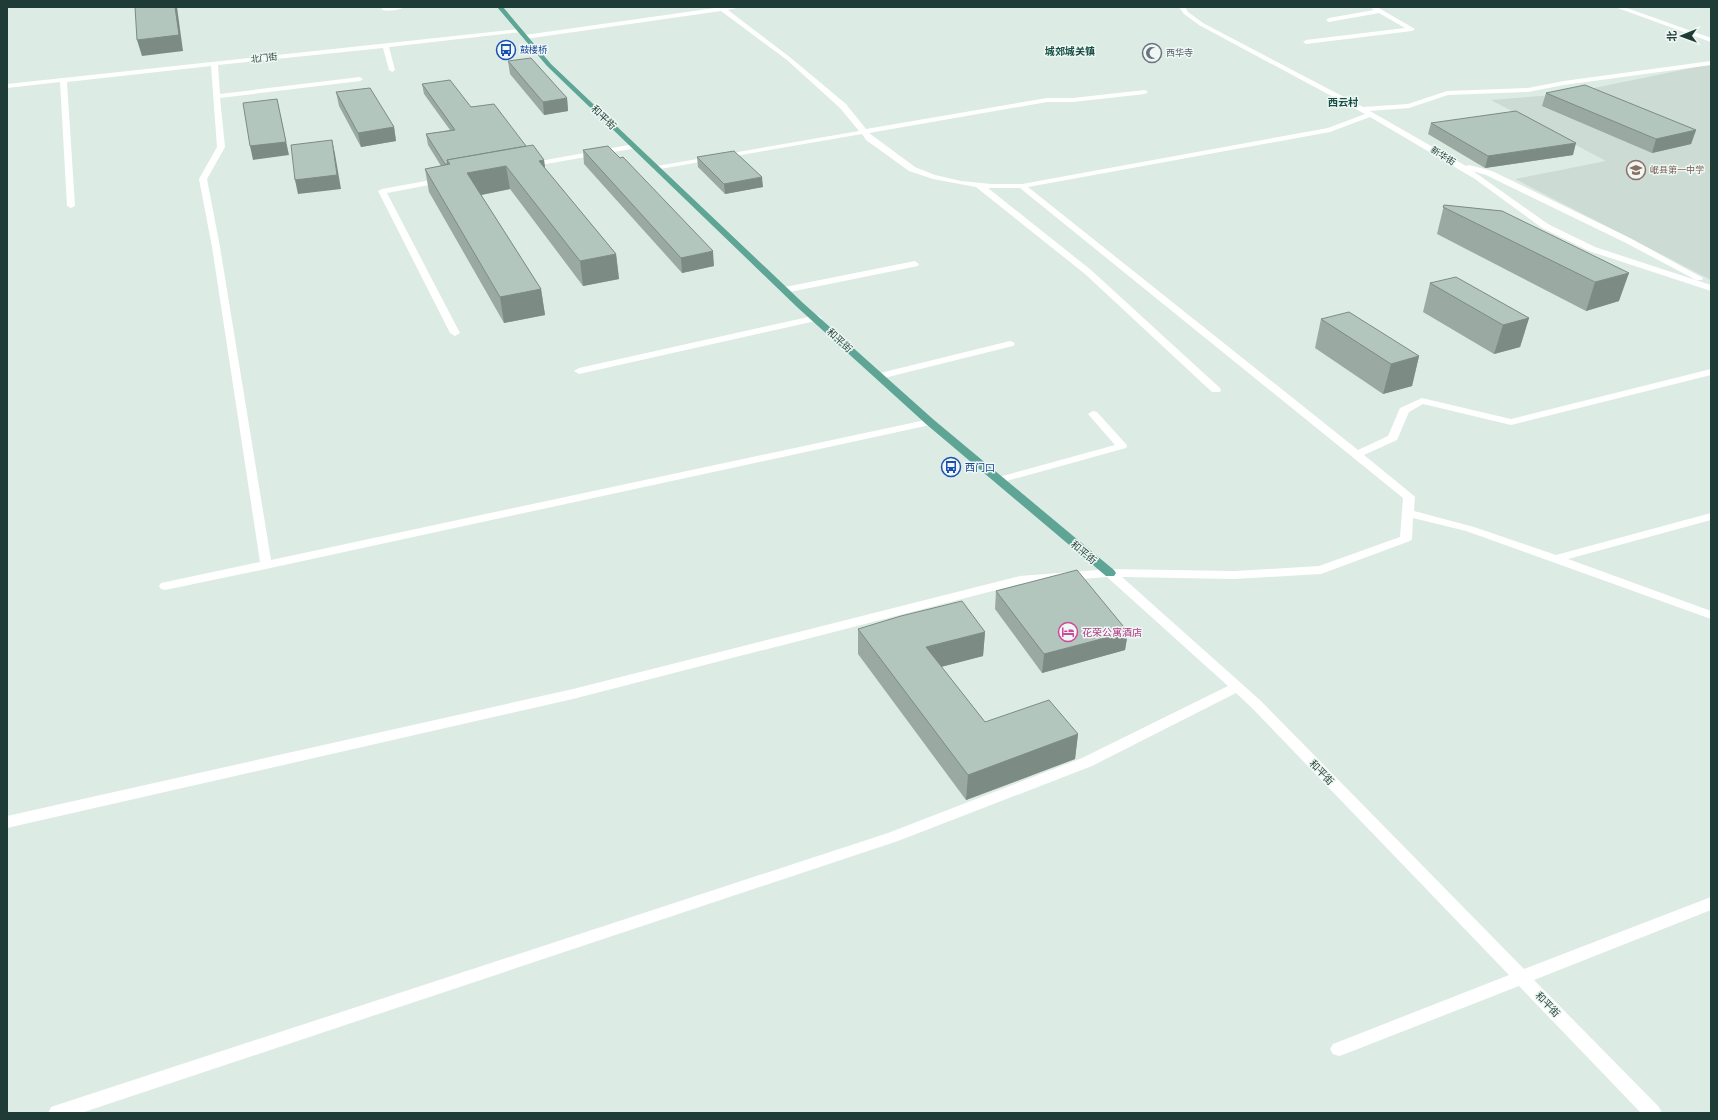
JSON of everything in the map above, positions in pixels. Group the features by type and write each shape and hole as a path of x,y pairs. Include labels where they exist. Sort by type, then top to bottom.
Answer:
{"main road":[{"name":"和平街","path":"500,7 550,65 785,290 930,422 1110,573"}],"street":[{"path":"384,9 402,7"},
{"name":"北门街","path":"7,86 385,45 523,34 738,7"},
{"name":"新华街","path":"1182,7 1186,13 1201,24 1363,109 1478,177 1545,226 1592,249 1711,287"},
{"path":"1306,42 1412,29 1373,7"},
{"path":"1618,7 1711,40"},
{"path":"722,9 789,59 843,106 869,138 912,169 934,177 961,183 1022,186 1330,130 1371,114"},
{"path":"1329,20 1380,11"},
{"path":"385,45 392,70"},
{"path":"214,63 221,148 203,179 216,247 266,565"},
{"path":"1363,109 1409,106 1447,93 1528,90 1564,83 1711,63"},
{"path":"217,96 360,79"},
{"path":"63,80 71,206"},
{"path":"657,168 1046,100 1072,100 1145,92"},
{"path":"520,167 634,146"},
{"path":"1456,164 1489,173 1627,240 1694,276 1711,287"},
{"path":"451,179 382,191 455,333"},
{"path":"979,185 1088,272 1216,390"},
{"path":"7,822 573,694 1020,580 1110,573 1234,575 1321,570 1406,539 1409,497 1022,186"},
{"path":"785,290 915,264"},
{"path":"579,371 817,318"},
{"path":"880,376 1010,344"},
{"path":"1356,454 1392,438 1404,410 1422,401 1511,422 1711,372"},
{"path":"999,480 1122,446 1092,414"},
{"path":"165,586 930,422"},
{"path":"1408,513 1470,529 1711,615"},
{"path":"1556,559 1711,516"},
{"name":"和平街","path":"1110,573 1256,704 1653,1113"},
{"path":"57,1113 893,837 1087,762 1237,687"},
{"path":"1339,1049 1711,903"}],"shaded area":[{"name":"岷县第一中学","path":"1711,64 1711,280 1515,179 1606,161 1491,100 1565,94"}],"building":[{"path":"135,7 175,7 179,35 137,40"},
{"path":"531,58 567,98 543,102 508,61"},
{"path":"450,80 471,107 494,104 526,146 447,160 448,164 445,164 426,134 455,130 422,84"},
{"path":"1585,85 1696,130 1656,139 1546,93"},
{"path":"370,88 394,127 358,133 336,92"},
{"path":"277,99 286,142 250,146 243,103"},
{"path":"1516,111 1576,143 1488,156 1431,123"},
{"path":"332,140 337,175 295,180 291,145"},
{"path":"533,145 544,160 539,161 616,254 580,261 506,166 467,173 541,289 500,297 425,169 450,164 447,160"},
{"path":"608,146 620,158 623,157 713,251 681,258 583,150"},
{"path":"734,151 762,177 724,184 697,157"},
{"path":"1444,205 1502,211 1629,273 1595,282 1443,207"},
{"path":"1456,277 1529,318 1503,325 1430,283"},
{"path":"1349,312 1419,356 1391,364 1321,319"},
{"path":"1077,570 1128,632 1044,654 996,591"},
{"path":"962,601 985,632 926,647 985,722 1049,700 1078,734 968,775 858,629 901,616"}],"place":[{"name":"鼓楼桥","path":"506,50"},
{"name":"西华寺","path":"1152,53"},
{"name":"岷县第一中学","path":"1636,170"},
{"name":"西门口","path":"951,467"},
{"name":"花荣公寓酒店","path":"1068,632"}],"district":[{"name":"城郊城关镇","path":"1070,51"},
{"name":"西云村","path":"1343,102"}]}
